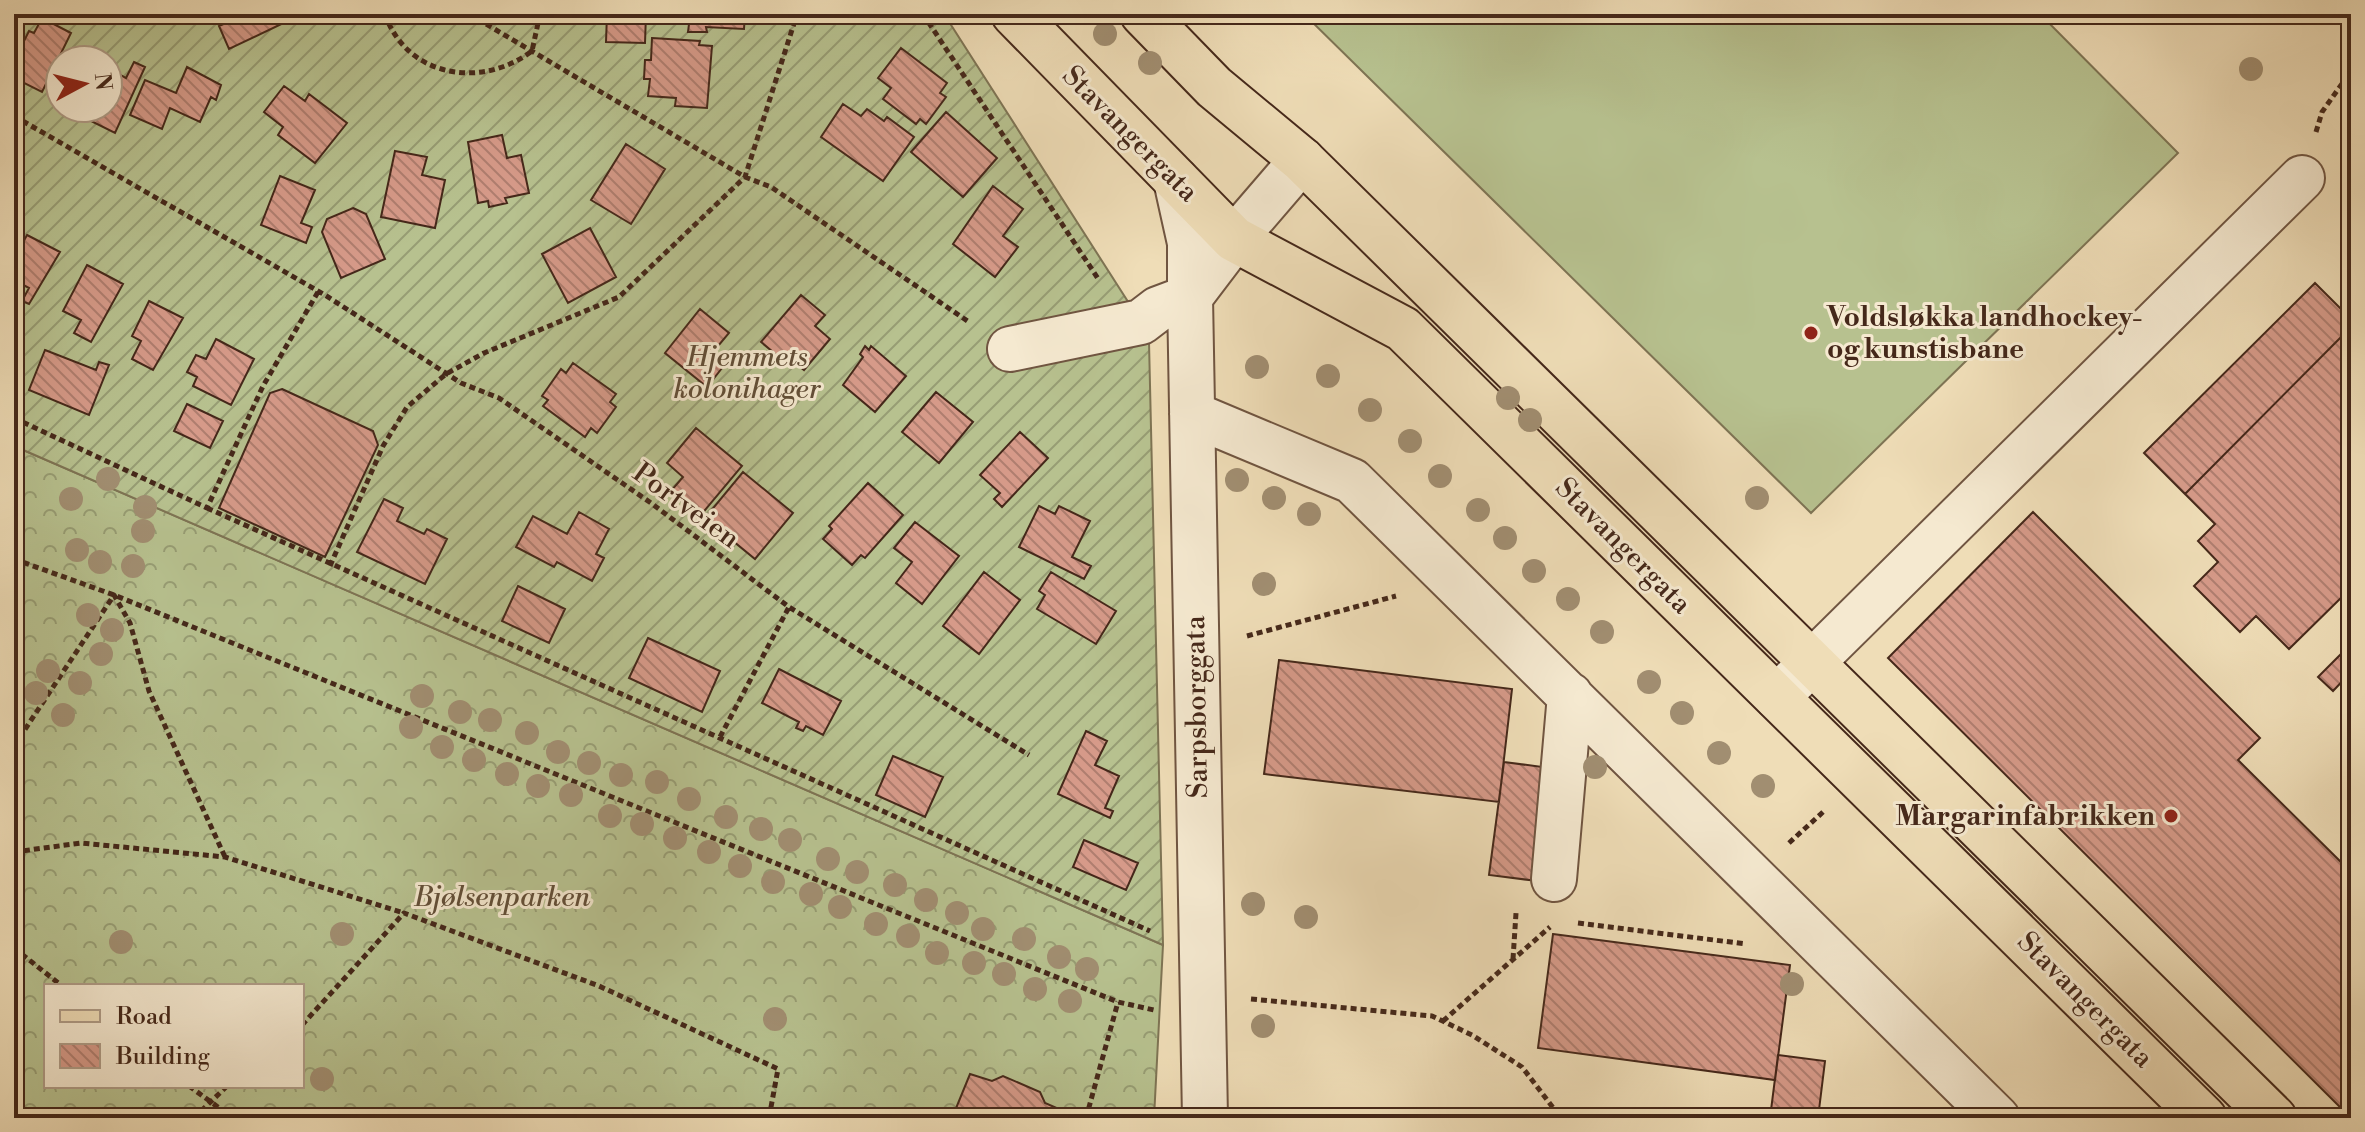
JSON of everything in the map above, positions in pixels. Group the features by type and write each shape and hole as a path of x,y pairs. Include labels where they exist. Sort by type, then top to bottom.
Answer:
{"main road":[{"name":"Stavangergata","path":"1014,14 1234,239 1403,329 2204,1118"},
{"name":"Stavangergata","path":"1143,14 1214,87 1302,160 1816,662 2274,1118"}],"street":[{"path":"1010,349 1129,326 1190,297 1234,239 1302,160"},
{"path":"1777,697 1816,662 2302,178"},
{"name":"Sarpsborggata","path":"1176,180 1190,243 1205,1118"},
{"path":"1192,414 1352,481 1997,1118"},
{"path":"1556,900 1570,695"}],"path":[{"path":"385,14 400,42 439,72 477,73 517,63 532,51 540,14"},
{"path":"469,14 745,177 771,187 1010,349"},
{"path":"330,566 383,446 407,407 446,374 484,353 619,297 745,177 797,14"},
{"path":"923,14 1129,326"},
{"path":"2302,178 2322,112 2351,71"},
{"name":"Portveien","path":"14,116 318,292 446,374 499,398 651,503 789,607 1029,755"},
{"path":"207,508 263,386 318,292"},
{"path":"14,418 330,566 720,737 1110,916 1163,936"},
{"path":"14,559 114,595 1118,1002 1160,1012"},
{"path":"1247,637 1455,582"},
{"path":"14,746 114,595"},
{"path":"114,595 130,623 149,691 225,857"},
{"path":"720,737 789,607"},
{"path":"1798,834 1825,810"},
{"path":"14,852 81,843 225,857 404,913 599,986 778,1069 769,1118"},
{"path":"1572,922 1751,945 1768,890"},
{"path":"1443,1021 1556,900"},
{"path":"304,1023 404,913"},
{"path":"14,948 59,984"},
{"path":"1202,995 1432,1016 1472,1035 1522,1067 1561,1118"},
{"path":"1086,1118 1118,1002"},
{"path":"192,1088 233,1118"},
{"path":"194,1118 224,1088"}],"green space":[{"name":"Hjemmets kolonihager","path":"14,14 944,14 1141,322 1149,342 1163,945 14,446"},
{"name":"Voldsløkka landhockey- og kunstisbane","path":"1304,14 2040,14 2178,153 1811,513"},
{"name":"Bjølsenparken","path":"14,446 1163,945 1154,1118 14,1118"}],"building":[{"path":"231,14 292,14 294,18 229,49 219,26 233,20"},
{"path":"607,14 646,14 645,43 606,42"},
{"path":"665,14 745,14 744,29 706,27 707,32 688,32 689,24 666,24"},
{"path":"42,18 71,33 66,44 44,44 42,92 14,78 14,61 29,31 34,33"},
{"path":"652,38 700,41 699,45 712,46 707,108 675,106 676,98 648,96 650,79 644,79 645,60 651,60"},
{"path":"901,48 947,83 940,93 946,97 926,124 920,119 916,124 883,99 891,88 878,78"},
{"path":"134,62 145,67 124,113 124,77"},
{"path":"187,67 221,85 216,100 211,97 200,122 170,108 162,129 130,115 145,80 176,93"},
{"path":"284,86 305,101 309,94 347,123 315,163 278,135 283,127 264,112"},
{"path":"843,104 861,116 867,109 884,121 887,117 914,137 883,181 821,137"},
{"path":"946,112 997,158 963,197 911,152"},
{"path":"97,124 119,124 115,133"},
{"path":"502,135 507,158 521,155 529,193 505,198 507,203 489,207 488,201 478,203 468,142"},
{"path":"626,144 665,169 631,224 591,200"},
{"path":"395,151 427,157 422,175 445,180 435,228 381,217"},
{"path":"280,176 315,190 301,223 312,227 306,243 261,225"},
{"path":"993,186 1023,209 1003,236 1018,247 995,277 953,244"},
{"path":"353,208 366,214 385,259 341,278 322,232 327,219"},
{"path":"590,228 616,277 568,303 542,254"},
{"path":"27,235 60,252 29,304 22,301 29,288 14,280 14,259"},
{"path":"87,265 123,284 91,342 74,333 81,320 63,311"},
{"path":"2315,283 2351,319 2351,327 2185,494 2144,453"},
{"path":"801,295 825,315 815,326 830,339 804,370 789,358 785,362 761,342"},
{"path":"149,301 183,318 153,370 132,359 141,341 132,336"},
{"path":"700,309 729,333 713,352 726,363 707,387 665,353"},
{"path":"2351,327 2351,588 2289,649 2256,616 2240,632 2194,586 2218,562 2198,541 2215,524 2185,494"},
{"path":"216,339 254,359 231,405 193,386 197,377 187,372 196,355 206,359"},
{"path":"865,346 869,350 871,346 906,376 875,412 843,385 863,357 860,354"},
{"path":"45,350 96,370 99,362 109,365 89,415 29,390"},
{"path":"573,363 616,394 610,402 616,407 597,433 591,428 585,437 543,406 548,400 542,396 561,369 566,373"},
{"path":"282,389 373,431 378,445 325,557 219,508 270,393"},
{"path":"936,392 973,422 939,463 902,432"},
{"path":"187,404 223,421 210,448 174,431"},
{"path":"696,428 742,466 700,516 670,492 683,477 667,463"},
{"path":"1020,432 1048,458 1002,507 994,499 1000,493 980,475"},
{"path":"743,472 793,513 755,559 705,518"},
{"path":"868,483 903,515 865,558 861,555 852,565 823,539 832,529 829,526"},
{"path":"384,499 403,508 397,521 424,534 427,529 447,539 425,584 357,552"},
{"path":"1039,506 1055,514 1059,506 1090,521 1072,557 1091,566 1084,579 1019,547"},
{"path":"579,512 609,529 596,554 604,558 592,581 557,562 554,567 516,547 533,516 567,534"},
{"name":"Margarinfabrikken","path":"2033,512 2260,738 2238,760 2351,872 2351,1118 1888,658"},
{"path":"915,522 959,556 922,604 896,583 912,562 894,548"},
{"path":"984,572 1020,600 979,654 943,626"},
{"path":"1051,572 1116,611 1096,644 1037,609 1045,595 1039,591"},
{"path":"518,586 565,609 549,643 502,621"},
{"path":"648,638 720,671 702,712 629,678"},
{"path":"2343,652 2351,660 2351,672 2333,691 2318,677"},
{"path":"1279,660 1512,689 1499,802 1264,774"},
{"path":"779,669 841,701 823,735 806,726 803,731 796,728 799,722 762,703"},
{"path":"1086,731 1107,741 1095,765 1119,776 1105,808 1113,811 1110,818 1058,794"},
{"path":"893,756 943,777 925,817 876,795"},
{"path":"1504,762 1550,768 1537,881 1489,875"},
{"path":"1084,840 1138,863 1126,890 1073,867"},
{"path":"1553,934 1790,965 1775,1080 1538,1048"},
{"path":"1778,1055 1825,1061 1818,1118 1770,1118"},
{"path":"970,1074 992,1081 1003,1076 1040,1092 1045,1103 1059,1109 1055,1118 952,1118"}],"place":[{"name":"Voldsløkka landhockey- og kunstisbane","path":"1811,333"},
{"name":"Margarinfabrikken","path":"2171,816"}]}
